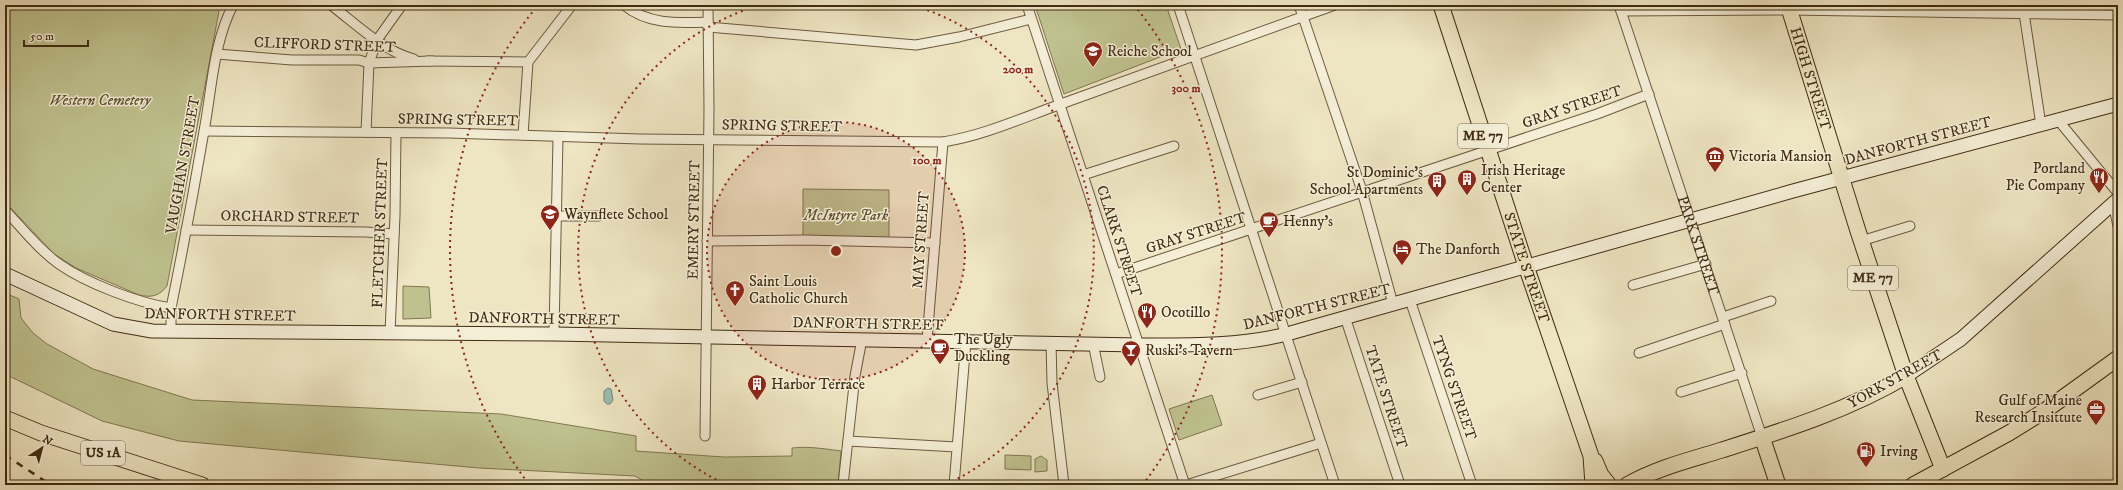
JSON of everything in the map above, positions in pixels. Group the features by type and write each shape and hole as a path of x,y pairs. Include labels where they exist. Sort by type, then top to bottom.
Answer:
{"main road":[{"name":"STATE STREET","path":"1440,5 1526,266 1591,456 1593,485"},
{"name":"HIGH STREET","path":"1788,8 1861,241 1906,376 1943,469"},
{"path":"1913,485 2019,427 2118,358"},
{"name":"YORK STREET","path":"1627,485 1655,472 1844,408 1906,376"},
{"name":"US 1A","path":"5,418 41,433 202,485"},
{"name":"PARK STREET","path":"1762,437 1778,485"},
{"path":"1591,456 1609,485"}],"street":[{"name":"VAUGHAN STREET","path":"171,332 171,308 205,131 217,54 224,23 233,5"},
{"name":"CLIFFORD STREET","path":"331,5 377,40 405,57 432,61"},
{"path":"366,132 369,63 377,40 402,5"},
{"path":"523,136 528,62 572,5"},
{"path":"624,5 635,14 650,19 916,45 933,43 1031,19"},
{"name":"EMERY STREET","path":"705,436 709,138 708,5"},
{"name":"CLARK STREET","path":"1027,5 1185,485"},
{"path":"1178,5 1287,334 1335,485"},
{"path":"1299,5 1362,191 1393,304"},
{"name":"SPRING STREET","path":"205,131 366,132 558,137 943,142 984,133 1060,104 1335,5"},
{"path":"1620,8 1788,8 2118,15"},
{"name":"PARK STREET","path":"1620,8 1762,437"},
{"path":"2024,13 2041,125"},
{"name":"CLIFFORD STREET","path":"217,54 292,60 359,60 369,63 432,61 528,62"},
{"name":"GRAY STREET","path":"1116,274 1597,114 1649,94"},
{"name":"DANFORTH STREET","path":"5,274 113,324 139,330 171,332 554,334 706,338 1051,342 1139,345 1228,344 1287,334 1842,178 2118,104"},
{"path":"2058,120 2116,198 2118,226"},
{"name":"FLETCHER STREET","path":"390,333 396,133"},
{"path":"554,334 558,137"},
{"name":"MAY STREET","path":"927,340 943,142"},
{"path":"1082,175 1174,146"},
{"name":"YORK STREET","path":"1906,376 1961,339 2116,198"},
{"path":"5,210 48,255 72,272 145,303 171,308"},
{"path":"557,216 598,216"},
{"path":"1861,241 1910,226"},
{"name":"ORCHARD STREET","path":"186,230 366,232 394,234"},
{"path":"707,241 753,240 935,243"},
{"path":"1633,285 1706,264"},
{"name":"TYNG STREET","path":"1410,300 1472,485"},
{"path":"1639,353 1771,301"},
{"name":"TATE STREET","path":"1345,317 1400,485"},
{"path":"843,485 855,376 862,339"},
{"path":"954,485 966,341"},
{"path":"1051,342 1052,383 1064,485"},
{"path":"1093,343 1100,377"},
{"path":"1681,392 1742,373"},
{"path":"1258,394 1302,382"},
{"path":"848,441 957,448"},
{"path":"1185,485 1321,443"}],"green space":[{"name":"Western Cemetery","path":"5,5 220,6 167,286 158,294 151,296 139,295 76,268 54,254 5,202"},
{"name":"Reiche School","path":"1035,5 1166,5 1181,49 1064,94"},
{"path":"2070,5 2118,5 2118,8 2070,7"},
{"name":"McIntyre Park","path":"803,189 889,190 889,241 803,240"},
{"path":"403,286 429,287 431,318 403,319"},
{"path":"5,293 19,299 21,318 33,333 47,344 93,369 192,400 501,414 636,436 636,451 724,457 792,456 792,448 798,447 829,449 841,451 838,485 650,485 635,476 479,468 179,441 102,421 5,374"},
{"path":"1212,395 1222,425 1179,440 1169,409"},
{"path":"1005,455 1031,456 1031,470 1005,469"},
{"path":"1041,456 1047,460 1047,471 1035,472 1035,459"}],"water":[{"path":"608,388 611,389 613,400 610,404 607,404 604,401 604,391"}],"railway":[{"path":"5,455 51,485"}],"place":[{"name":"Reiche School","path":"1093,68"},
{"name":"Victoria Mansion","path":"1715,173"},
{"name":"Portland Pie Company","path":"2099,194"},
{"name":"Irish Heritage Center","path":"1467,196"},
{"name":"St Dominic's School Apartments","path":"1437,198"},
{"name":"Waynflete School","path":"550,231"},
{"name":"Henny's","path":"1269,238"},
{"name":"The Danforth","path":"1402,266"},
{"name":"Saint Louis Catholic Church","path":"735,307"},
{"name":"Ocotillo","path":"1147,329"},
{"name":"The Ugly Duckling","path":"940,365"},
{"name":"Ruski’s Tavern","path":"1131,367"},
{"name":"Harbor Terrace","path":"757,401"},
{"name":"Gulf of Maine Research Insittute","path":"2096,426"},
{"name":"Irving","path":"1866,468"}]}
